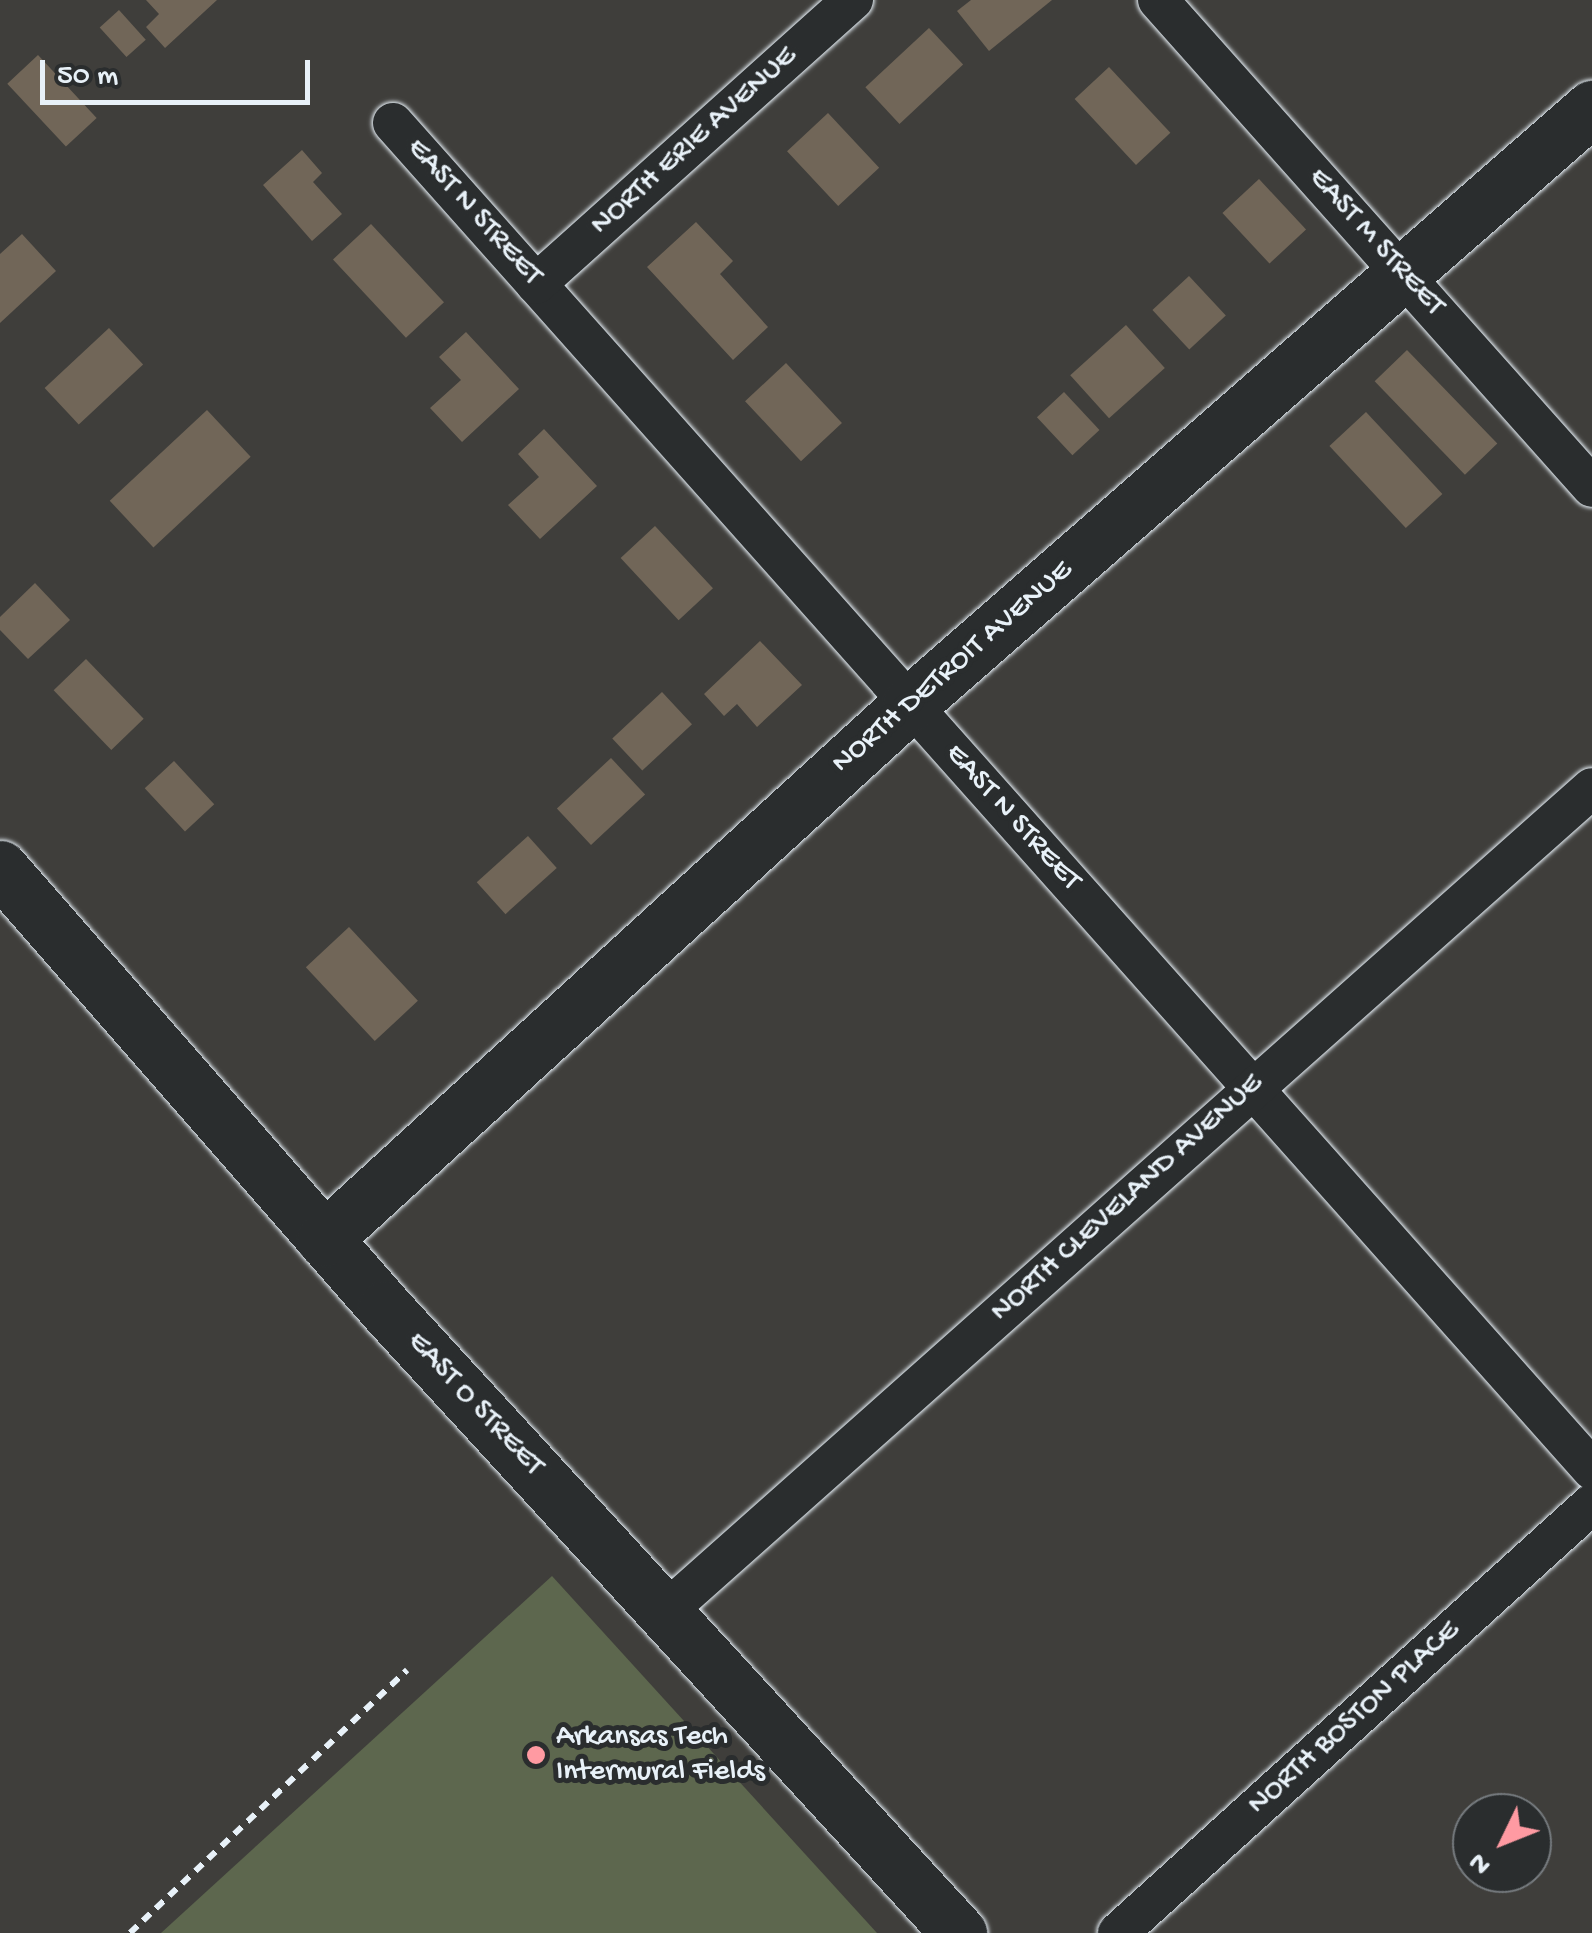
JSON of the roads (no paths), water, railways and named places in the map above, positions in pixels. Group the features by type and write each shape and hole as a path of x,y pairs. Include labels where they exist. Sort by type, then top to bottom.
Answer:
{"street":[{"name":"NORTH ERIE AVENUE","path":"536,284 852,0"},
{"name":"EAST M STREET","path":"1158,0 1592,486"},
{"name":"NORTH DETROIT AVENUE","path":"324,1239 910,704 1592,108"},
{"name":"EAST N STREET","path":"392,123 1592,1469"},
{"name":"NORTH CLEVELAND AVENUE","path":"666,1612 1592,788"},
{"name":"EAST O STREET","path":"0,868 324,1239 959,1933"},
{"name":"NORTH BOSTON PLACE","path":"1118,1933 1592,1504"}],"place":[{"name":"Arkansas Tech Intermural Fields","path":"536,1755"}]}
